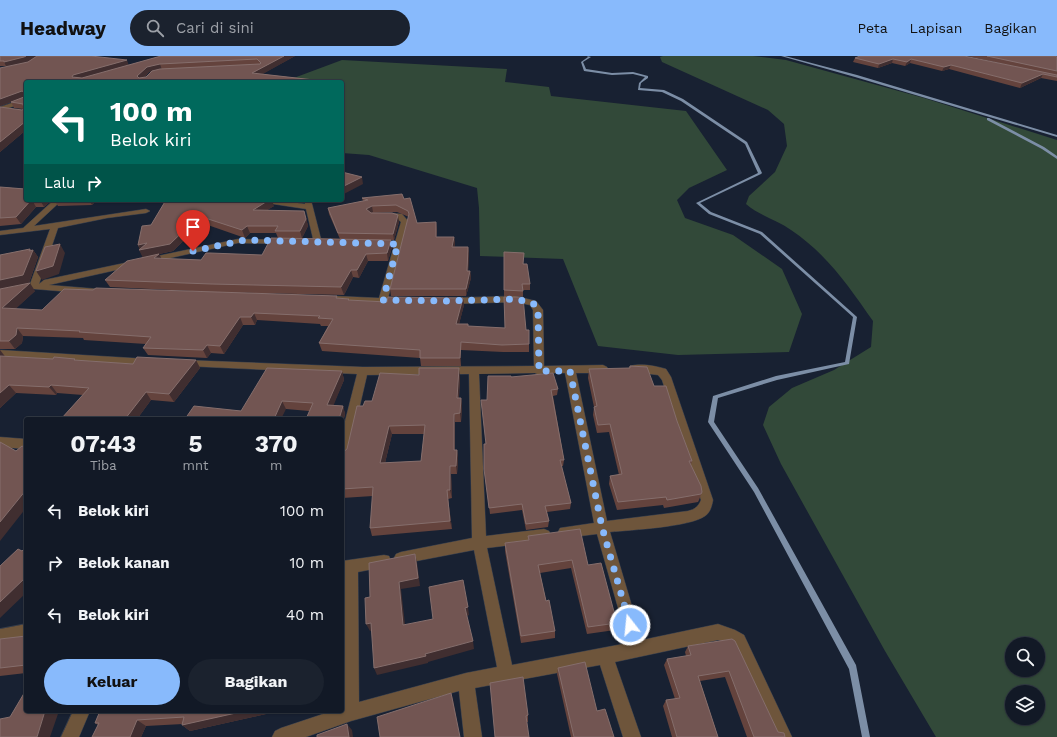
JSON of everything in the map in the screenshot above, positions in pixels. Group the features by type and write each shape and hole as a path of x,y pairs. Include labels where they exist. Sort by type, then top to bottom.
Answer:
{"street":[{"path":"0,109 24,101"},
{"path":"0,109 15,112"},
{"path":"25,230 56,202"},
{"path":"284,202 308,204 318,243"},
{"path":"0,233 55,226 107,216 146,212"},
{"path":"373,216 397,215 404,218 405,222 383,300"},
{"path":"34,286 55,226"},
{"path":"0,293 238,241 296,242"},
{"path":"369,244 398,244"},
{"path":"34,286 105,291"},
{"path":"324,299 414,301"},
{"path":"438,301 515,299 533,303 538,310 539,371"},
{"path":"0,353 160,362"},
{"path":"176,363 363,371 570,371 649,368 662,372 665,376 682,429 705,489 707,500 705,507 701,512 689,517 479,543 347,568 351,713"},
{"path":"474,370 479,543 506,673"},
{"path":"344,449 363,371"},
{"path":"570,371 602,527 637,649"},
{"path":"0,442 24,444"},
{"path":"0,637 24,632"},
{"path":"281,737 351,713 466,681 605,656 718,632 730,635 740,645 783,737"},
{"path":"605,656 632,737"},
{"path":"466,681 473,737"},
{"path":"70,737 81,713"}],"green space":[{"path":"663,56 753,56 786,60 924,98 1057,140 1057,737 936,737 885,651 781,464 763,425 769,407 792,388 834,370 871,347 873,321 836,272 816,250 791,230 757,212 746,204 749,196 775,172 787,146 784,124 768,110 662,62 660,57"},
{"path":"342,60 507,69 505,82 549,87 551,96 686,111 727,170 689,188 677,200 685,218 733,235 782,269 802,314 789,352 678,355 598,346 563,259 480,256 477,188 369,155 344,153 344,80 288,80"}],"building":[{"path":"0,56 26,56 4,62 0,61"},
{"path":"37,56 91,56 127,60 73,75 72,77 82,78 161,56 284,56 252,73 314,80 24,80 24,92 22,91 0,99 0,68 28,62","holes":["257,59 261,63 160,69 152,71 146,77 139,78 137,76 147,67 160,64"]},
{"path":"860,56 964,56 1057,75 1057,77 1043,74 1022,83 951,65 944,67 911,59 907,62 893,59 879,64 855,58"},
{"path":"987,56 1055,56 1057,57 1057,71"},
{"path":"24,97 24,109 23,104 11,102"},
{"path":"0,107 24,109 24,123 0,142"},
{"path":"344,172 362,177 344,186"},
{"path":"0,187 24,189 24,202 29,202 16,217 0,218"},
{"path":"402,194 404,199 410,198 417,223 436,222 436,237 454,237 452,247 468,247 467,271 470,271 466,289 390,289 409,214 408,211 396,205 372,206 366,209 371,213 392,213 398,215 393,234 338,233 328,208 368,200 362,198"},
{"path":"165,202 266,202 253,210 304,211 306,219 300,231 275,231 278,226 247,226 242,230 199,216 170,244 139,250 147,243 138,245 142,226 151,225"},
{"path":"271,238 391,240 387,253 366,254 357,270 351,270 341,287 105,280 127,261 159,254 154,258 201,260 206,253 262,255"},
{"path":"60,244 53,266 36,271 45,247"},
{"path":"30,249 29,251 33,250 23,275 0,280 0,255"},
{"path":"504,252 524,253 523,264 527,264 530,284 522,284 523,291 504,290"},
{"path":"30,283 2,308 42,310 64,289 93,290 96,288 337,296 336,298 349,299 348,300 387,302 388,297 463,298 456,324 505,328 504,297 523,297 526,330 529,330 529,344 502,345 461,342 460,358 420,358 420,350 319,343 333,319 318,318 320,316 254,313 251,317 240,317 220,346 207,345 203,350 143,348 151,337 79,332 80,331 17,328 16,335 9,341 0,341 0,289"},
{"path":"0,356 53,359 54,357 75,359 74,360 133,364 137,357 196,360 169,394 146,392 127,417 63,417 89,388 51,385 49,387 9,385 0,393"},
{"path":"630,366 647,367 654,386 666,386 692,461 689,461 701,486 701,494 667,500 666,497 618,502 610,476 622,474 610,424 598,425 594,407 597,406 589,369 630,368"},
{"path":"267,368 342,371 327,405 343,406 340,417 307,417 313,403 282,401 275,417 186,417 194,406 241,411"},
{"path":"419,368 459,368 457,398 461,398 460,413 454,414 454,450 457,450 456,466 450,466 450,490 447,490 450,521 370,528 373,487 344,489 344,451 347,449 357,406 363,406 365,401 372,401 380,373 419,375","holes":["425,425 421,461 380,463 389,426"]},
{"path":"553,373 558,389 551,390 564,460 560,460 571,503 545,506 549,521 526,524 522,504 489,508 484,469 484,444 486,444 481,400 487,400 488,376 511,377"},
{"path":"0,442 16,451 22,446 24,447 24,492 0,522"},
{"path":"580,529 588,565 601,563 617,623 588,627 572,560 538,565 546,601 549,600 555,631 521,636 505,543 529,540 528,536"},
{"path":"18,549 22,551 24,549 24,579 0,602 0,566"},
{"path":"415,554 418,578 399,582 403,625 433,619 429,587 463,580 468,607 465,608 473,641 425,654 426,656 374,668 371,623 366,624 365,598 370,597 369,563"},
{"path":"24,636 24,665 0,668 0,639"},
{"path":"732,639 735,641 778,732 784,733 785,737 754,737 729,671 698,676 718,737 677,737 666,700 680,698 667,659 691,655 688,646"},
{"path":"585,662 597,711 605,709 614,737 574,737 558,668"},
{"path":"523,677 529,737 495,737 490,683"},
{"path":"24,693 24,713 44,713 37,737 0,737 0,719 10,717"},
{"path":"451,693 460,737 380,737 377,717"},
{"path":"99,713 236,713 182,725 184,717 137,720 130,737 92,737 99,723 95,723"},
{"path":"347,724 349,737 317,737 317,735"}],"waterway":[{"path":"588,56 590,57 582,62 585,70 612,74 633,73 647,77 640,83 639,89 663,91 682,100 746,143 760,173 698,203 710,213 761,233 855,317 847,363 776,378 715,397 711,422 756,490 853,668 866,737"},
{"path":"782,56 856,76 1057,136"},
{"path":"988,119 1043,148 1057,158"}],"route":[{"path":"193,251 245,240 398,244 383,300 446,301 515,299 533,303 538,310 539,371 570,371 602,527 630,625"}]}
